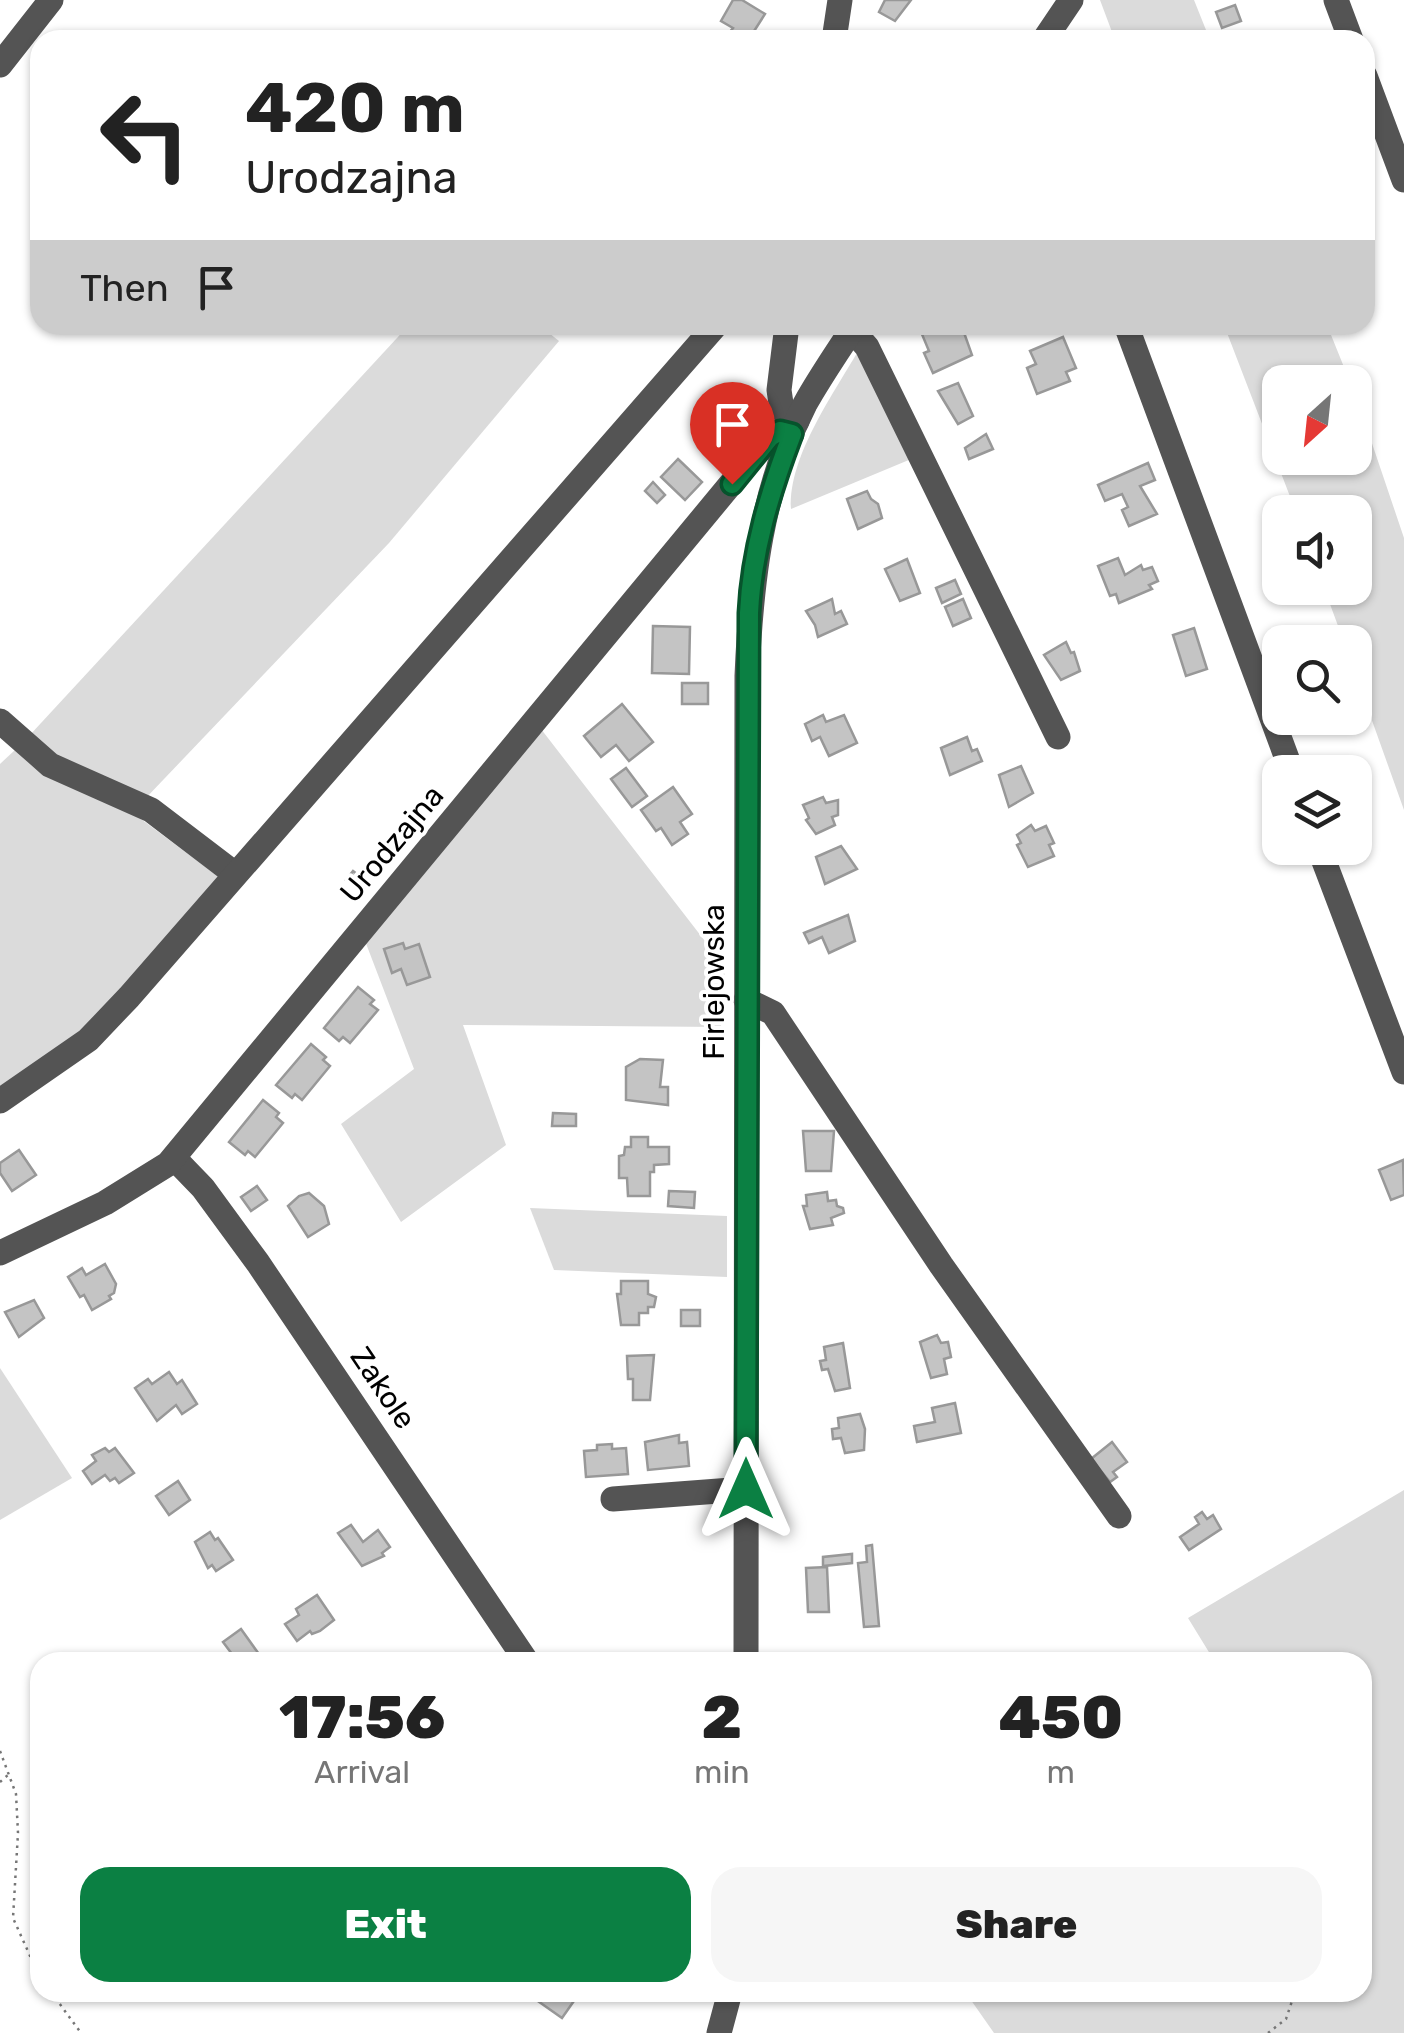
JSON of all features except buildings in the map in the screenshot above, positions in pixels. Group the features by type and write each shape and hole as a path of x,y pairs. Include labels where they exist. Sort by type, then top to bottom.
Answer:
{"street":[{"path":"0,65 51,0"},
{"path":"836,30 840,0"},
{"path":"1051,30 1071,0"},
{"path":"1336,0 1348,30"},
{"path":"1375,103 1404,180"},
{"path":"0,1101 88,1040 707,335"},
{"path":"786,335 779,396 782,410 795,427"},
{"name":"Firlejowska","path":"746,1652 750,597 766,508 795,427 850,335"},
{"path":"859,335 1058,737"},
{"path":"1130,335 1286,755"},
{"name":"Urodzajna","path":"0,1252 105,1203 174,1158 754,456 776,433 795,427"},
{"path":"0,721 50,765 150,810 235,874"},
{"path":"1325,865 1404,1072"},
{"path":"746,1000 773,1013 941,1265 1119,1516"},
{"name":"Zakole","path":"174,1158 204,1188 268,1277 520,1652"},
{"path":"614,1499 746,1489"},
{"path":"718,2033 727,2002"}],"path":[{"path":"0,1751 16,1794 13,1918 30,1956"},
{"path":"0,1782 9,1774"},
{"path":"58,2002 81,2033"},
{"path":"1268,2033 1286,2019 1291,2002"}],"shaded area":[{"path":"1100,0 1194,0 1206,30 1111,30"},
{"path":"400,335 552,335 559,341 389,543 144,800 50,756 29,736"},
{"path":"1228,335 1331,335 1343,365 1262,365 1262,424"},
{"path":"861,346 916,457 791,509 792,489 805,446"},
{"path":"1372,443 1404,538 1404,810 1372,721 1372,625 1338,625 1330,605 1372,605 1372,495 1289,495 1282,475 1372,475"},
{"path":"541,729 725,967 721,1027 463,1025 506,1145 401,1222 341,1124 414,1069 362,933"},
{"path":"16,749 133,813 227,883 129,997 0,1097 0,764"},
{"path":"530,1208 727,1216 727,1277 554,1270"},
{"path":"0,1368 72,1478 0,1520"},
{"path":"1404,1490 1404,2033 994,2033 972,2002 1372,2002 1372,1652 1209,1652 1188,1618"}],"route":[{"path":"732,484 770,437 780,431 792,434 762,524 749,613 746,1489"}]}
